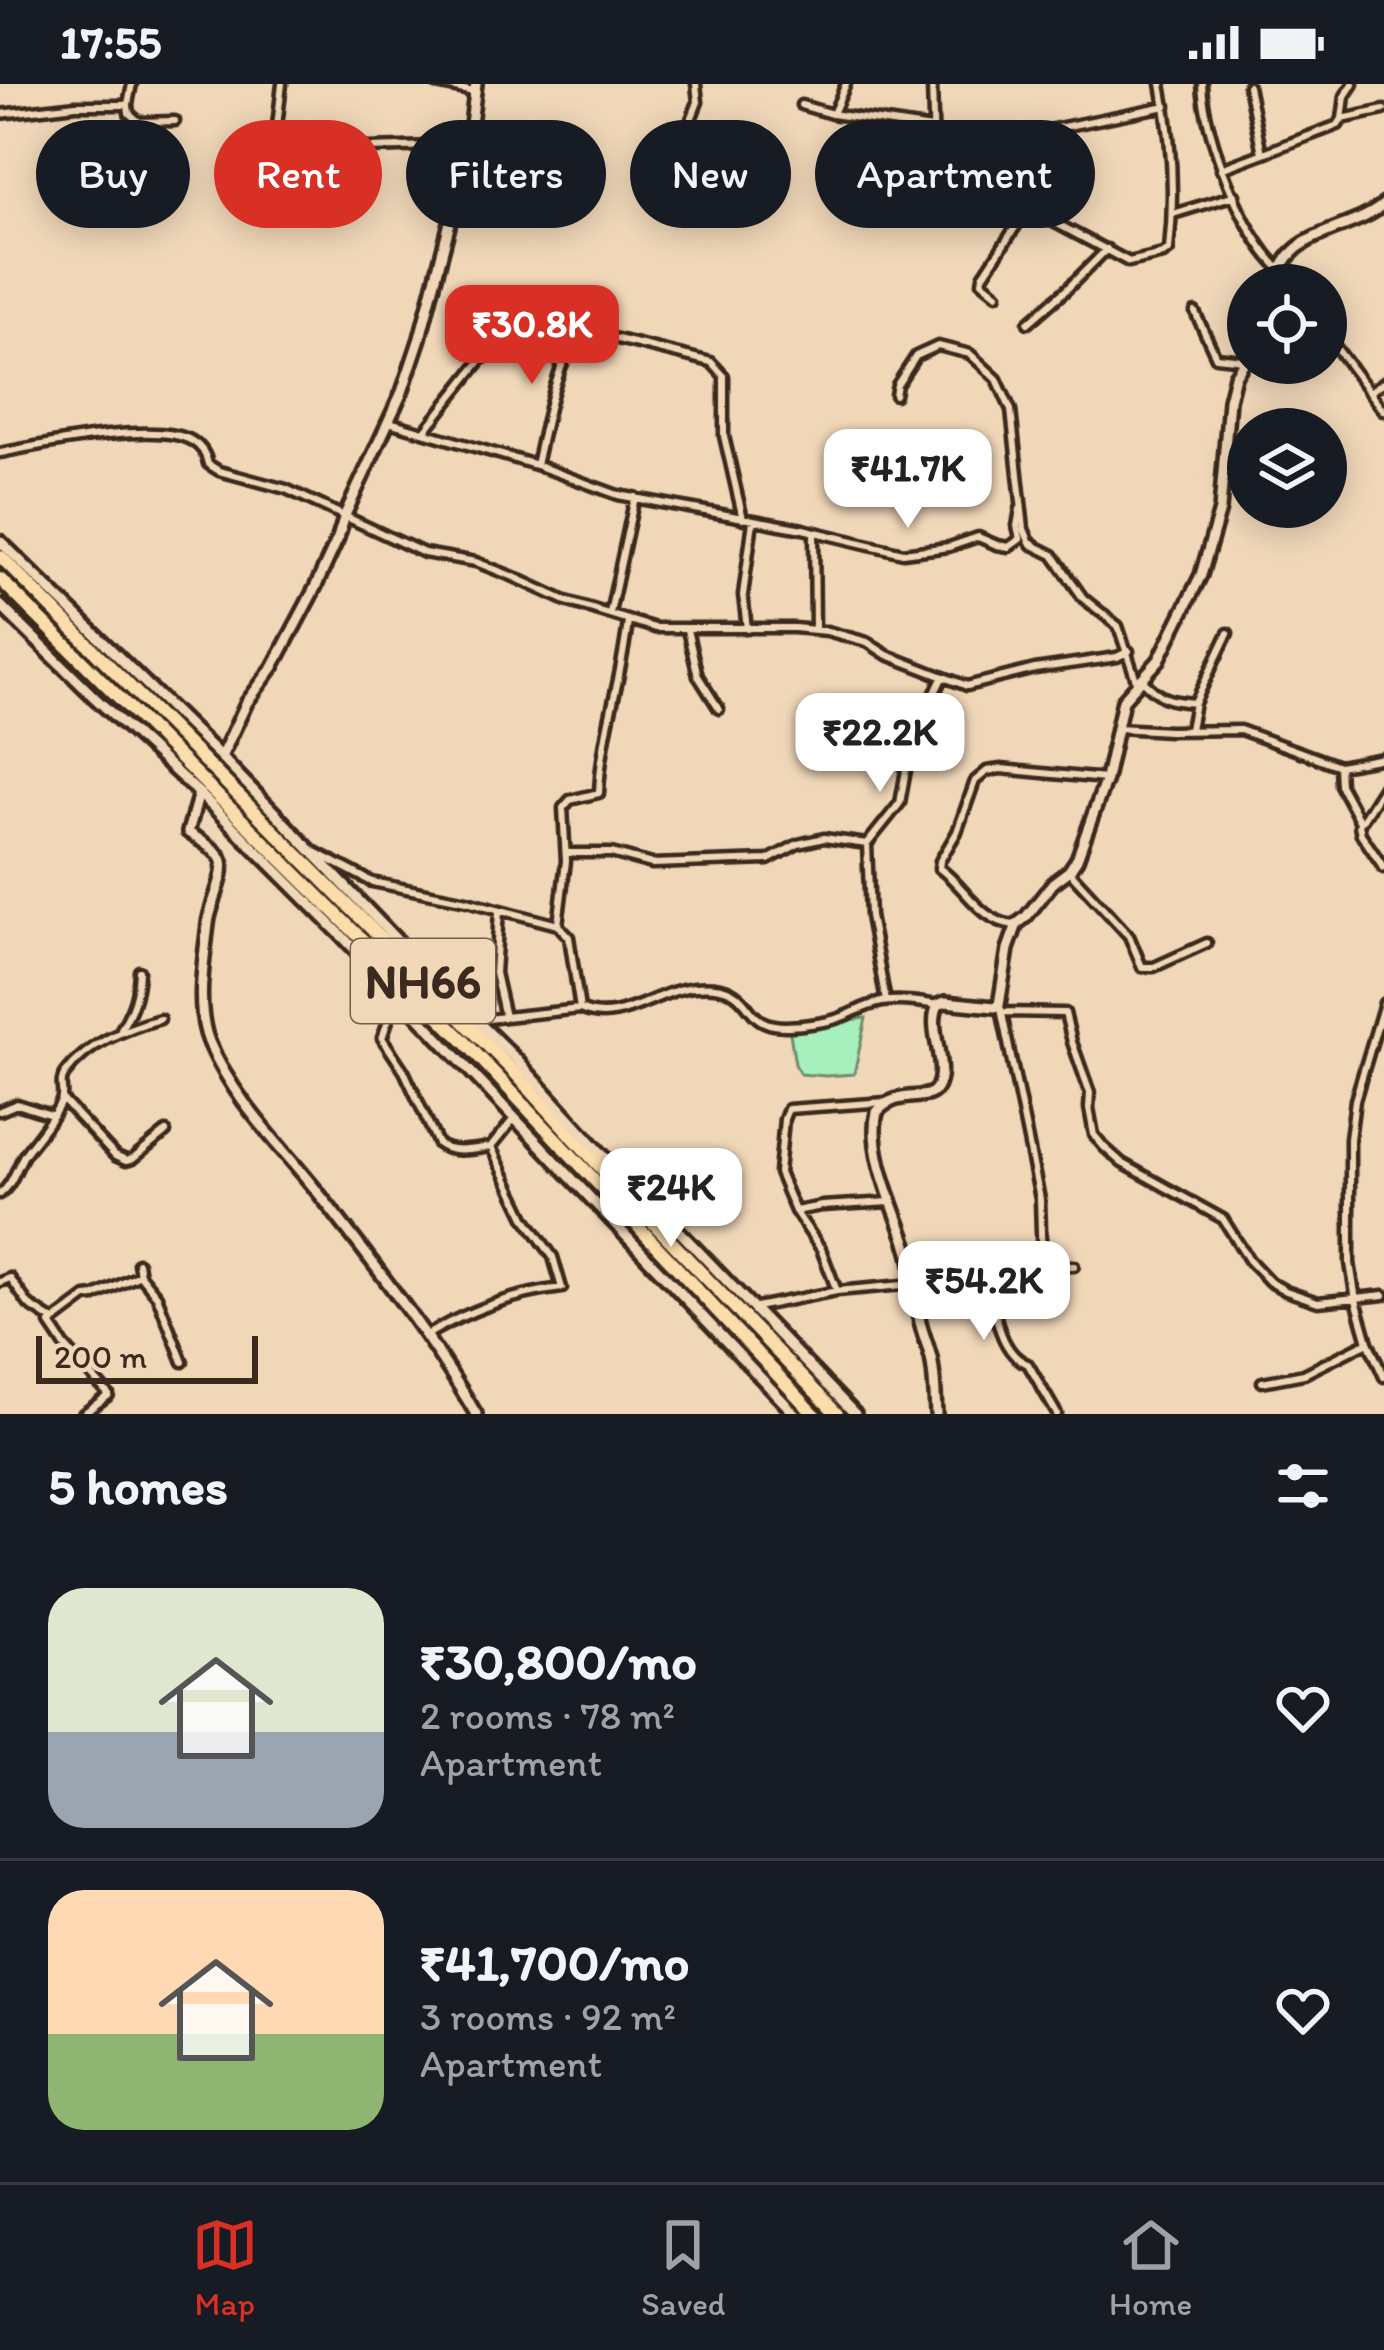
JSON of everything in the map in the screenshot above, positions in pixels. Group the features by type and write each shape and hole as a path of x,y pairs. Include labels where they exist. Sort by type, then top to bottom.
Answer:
{"highway":[{"name":"NH66","path":"0,556 515,1073 837,1414"},
{"name":"NH66","path":"0,579 466,1043 814,1414"}],"main road":[{"path":"472,120 476,88"},
{"path":"1283,264 1303,244 1384,206"},
{"path":"221,757 315,588 403,392 448,228"},
{"path":"936,1414 932,1363 920,1323 908,1247 890,1202 877,1112 892,1099 931,1095 936,1090 940,1066 934,1014 938,1005 1000,1009 1008,949 1017,924 1077,859 1106,779 1123,700 1159,660 1201,574 1220,510 1233,384"},
{"path":"0,541 221,757 854,1414"},
{"path":"0,605 343,937 795,1414"},
{"path":"199,793 188,832 219,856 222,866 207,925 202,1019 210,1043 243,1102 317,1191 425,1336 476,1414"}],"street":[{"path":"132,84 129,113 137,120"},
{"path":"282,84 275,143 301,150 406,146"},
{"path":"436,84 476,88"},
{"path":"691,120 698,102 696,84"},
{"path":"832,114 846,84"},
{"path":"932,84 932,120"},
{"path":"1067,228 1129,262 1169,250 1172,150 1161,84"},
{"path":"1202,84 1208,128 1221,169 1258,244 1276,264"},
{"path":"1221,169 1338,125 1353,84"},
{"path":"1248,86 1262,153"},
{"path":"0,114 76,105 128,105"},
{"path":"801,105 872,120"},
{"path":"1095,120 1166,106"},
{"path":"1342,119 1384,110"},
{"path":"1173,214 1235,195"},
{"path":"997,294 982,282 983,276 1015,228"},
{"path":"1028,323 1107,249"},
{"path":"1196,313 1216,357 1227,357"},
{"path":"424,432 481,360 536,319 712,362 724,376 724,436 743,519"},
{"path":"536,465 552,392 564,355 580,329"},
{"path":"895,395 916,356 939,351 970,354 997,379 1011,410 1020,506 1025,533 1034,545"},
{"path":"1347,362 1384,410"},
{"path":"1370,392 1384,382"},
{"path":"388,422 536,465 597,489 903,553 949,547 978,537 1009,547 1020,539"},
{"path":"0,453 153,433 183,437 194,442 207,455 208,464 219,471 286,489 424,553 476,562 566,602 655,628 815,630 867,642 887,655 967,686 1129,651"},
{"path":"610,613 635,497"},
{"path":"1020,506 1020,539"},
{"path":"747,628 743,595 753,521"},
{"path":"814,532 815,630"},
{"path":"1020,539 1053,555 1083,598 1118,626 1139,681 1166,700 1195,703"},
{"path":"558,925 566,853 563,808 566,802 599,793 599,767 628,620"},
{"path":"686,629 698,676 719,710"},
{"path":"1190,729 1195,703 1228,633"},
{"path":"886,1001 870,916 867,844 900,803 911,743 943,677"},
{"path":"1117,728 1240,730 1340,766 1384,758"},
{"path":"1340,766 1340,785 1360,822 1361,834 1384,868"},
{"path":"1017,924 1010,926 986,914 939,868 975,781 986,771 1000,769 1106,779"},
{"path":"1360,822 1384,786"},
{"path":"566,853 610,853 652,865 768,860 798,844 824,838 867,844"},
{"path":"311,850 372,882 558,925 569,937 580,1009"},
{"path":"1070,871 1129,936 1145,969 1207,943"},
{"path":"499,909 495,973 505,1016"},
{"path":"0,1194 62,1099 66,1073 94,1046 121,1030 138,993 139,971"},
{"path":"477,1021 580,1009 607,1015 669,991 721,986 732,990 760,1020 771,1025 839,1018 886,1001 938,1005"},
{"path":"381,997 389,1018 384,1045 404,1071 437,1144 456,1150 491,1147 515,1116"},
{"path":"1384,1003 1351,1122 1350,1263 1368,1342 1384,1377"},
{"path":"1042,1265 1040,1199 1000,1009 1065,1013 1090,1093 1094,1135 1122,1162 1223,1219 1249,1260 1270,1282 1318,1302 1384,1294"},
{"path":"121,1030 160,1019"},
{"path":"62,1099 125,1161 166,1132"},
{"path":"837,1292 821,1249 795,1210 779,1173 784,1119 788,1109 886,1102"},
{"path":"0,1111 22,1104 51,1115"},
{"path":"425,1336 506,1298 562,1288 553,1257 526,1219 491,1147"},
{"path":"795,1210 890,1202"},
{"path":"138,1263 184,1362"},
{"path":"752,1306 953,1276 989,1281 1042,1265 1074,1266"},
{"path":"83,1414 110,1395 50,1324 86,1297 140,1275"},
{"path":"0,1282 10,1278 29,1305 53,1321"},
{"path":"989,1281 1007,1349 1014,1359 1028,1364 1058,1414"},
{"path":"1262,1382 1304,1374 1368,1342"}],"green space":[{"path":"866,1018 854,1074 800,1074 789,1027"}]}
